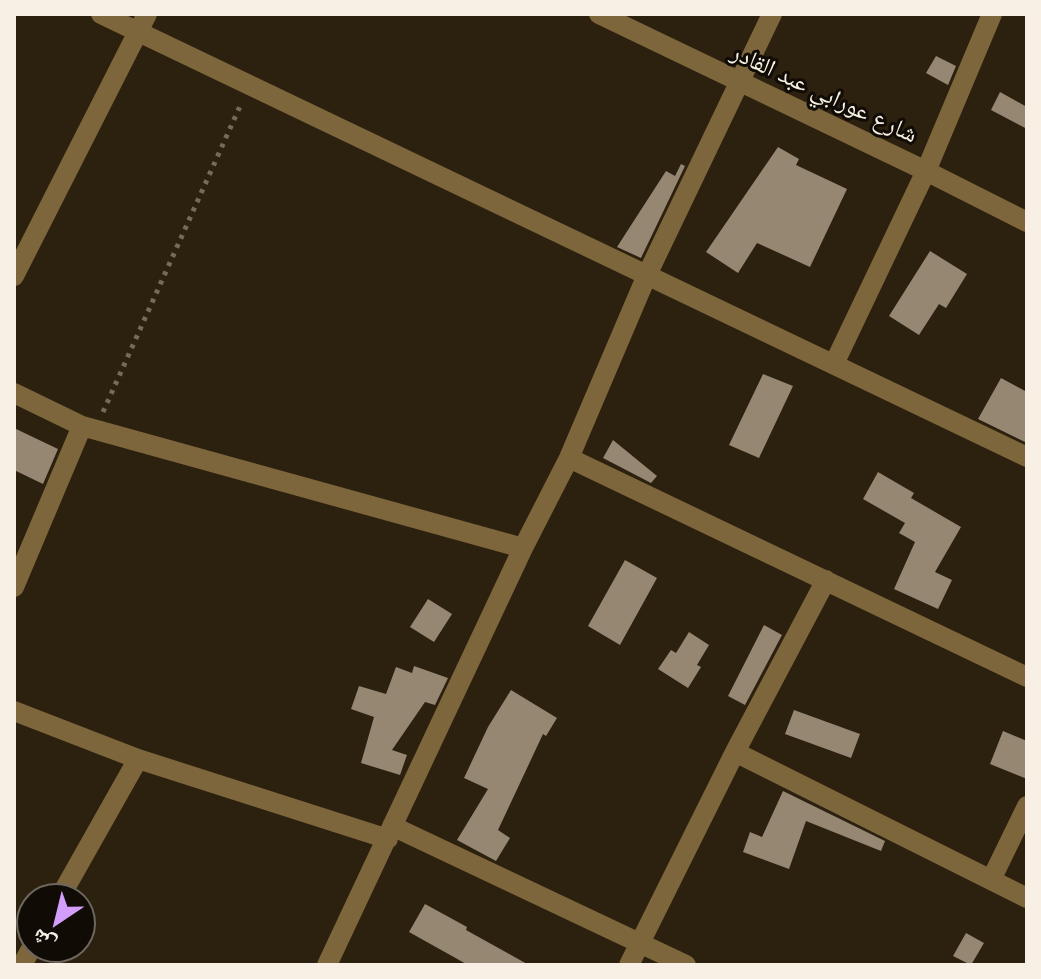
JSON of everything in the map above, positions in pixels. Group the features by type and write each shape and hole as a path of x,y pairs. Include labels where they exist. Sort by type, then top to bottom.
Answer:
{"street":[{"path":"101,14 142,22 250,85 1027,457"},
{"name":"شارع عورابي عبد القادر","path":"599,14 1027,222"},
{"path":"327,965 523,548 569,458 647,275 772,14"},
{"path":"834,364 926,171 992,14"},
{"path":"14,276 142,22"},
{"path":"14,393 89,428 523,548"},
{"path":"14,587 89,428"},
{"path":"569,458 1027,677"},
{"path":"629,965 735,752 826,580"},
{"path":"14,711 138,759 390,832 686,965"},
{"path":"735,752 1027,898"},
{"path":"68,883 138,759"},
{"path":"991,880 1027,806"}],"path":[{"path":"89,428 250,85"}],"building":[{"path":"936,56 956,66 948,85 926,73"},
{"path":"1000,92 1027,107 1027,129 991,110"},
{"path":"778,147 799,159 796,165 847,189 810,267 757,243 738,273 706,252"},
{"path":"681,164 685,166 641,258 617,247 666,171 675,176"},
{"path":"930,251 967,274 946,308 939,304 919,335 889,316"},
{"path":"763,374 793,386 759,458 729,445"},
{"path":"1001,378 1027,392 1027,443 978,419"},
{"path":"14,428 58,449 43,484 14,470"},
{"path":"613,440 657,476 651,483 603,458"},
{"path":"878,472 914,493 911,498 961,527 935,572 952,580 938,609 894,589 915,542 899,533 905,523 863,499"},
{"path":"625,560 657,578 620,645 588,626"},
{"path":"428,599 452,614 434,642 410,627"},
{"path":"764,625 782,635 745,705 728,696"},
{"path":"689,632 709,645 697,665 701,667 688,688 658,669 671,650 676,653"},
{"path":"414,666 448,678 435,705 425,702 392,750 407,755 400,775 361,763 374,717 351,709 359,686 386,694 396,667 412,673"},
{"path":"511,690 557,718 546,736 543,734 498,830 510,838 496,861 457,840 488,789 464,778 488,727"},
{"path":"794,710 860,734 851,758 785,734"},
{"path":"1003,731 1027,741 1027,779 990,764"},
{"path":"783,791 885,841 881,851 806,821 789,869 743,852 750,832 762,837"},
{"path":"425,904 529,965 468,965 409,932"},
{"path":"966,933 984,943 971,965 953,956"}]}
